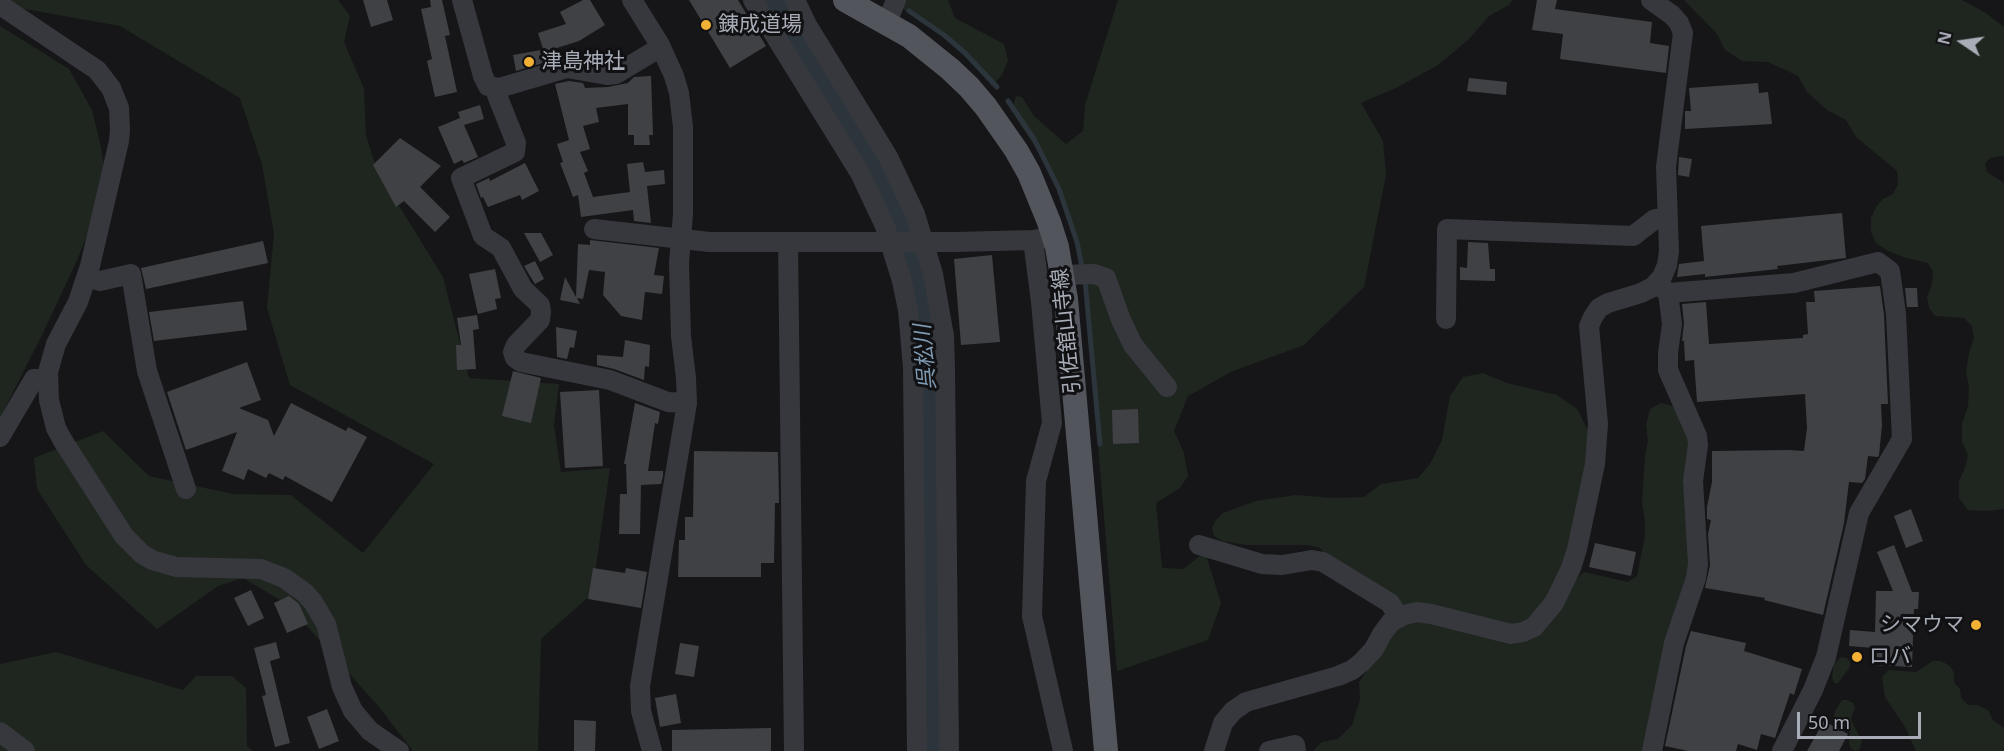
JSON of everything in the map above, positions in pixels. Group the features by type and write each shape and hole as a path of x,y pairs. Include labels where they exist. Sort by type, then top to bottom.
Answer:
{"main road":[{"name":"引佐舘山寺線","path":"845,0 892,11 909,36 944,63 986,107 1029,173 1043,238 1063,276 1106,751"}],"street":[{"path":"462,0 483,76 488,86 499,88 567,68 607,75 616,74 661,47"},
{"path":"632,0 661,47 674,76 682,110 683,214 679,263 681,336 687,403 640,680 641,711 652,751"},
{"path":"753,0 860,173 893,242 908,310 913,368 917,751"},
{"path":"795,0 807,26 903,185 940,305 945,367 949,751"},
{"path":"1651,0 1672,15 1679,23 1683,33 1666,167 1669,251 1662,277 1662,288 1671,324 1668,370 1697,436 1698,445 1693,481 1698,564 1696,578 1674,643 1652,751"},
{"path":"0,5 89,63 105,78 116,98 120,119 119,141 87,277 78,302 56,344 48,372 48,400 59,434 124,536 132,546 152,560 176,567 261,569 295,585 313,602 326,624 342,687 353,711 370,731 399,751"},
{"path":"499,88 497,95 516,143 515,152 461,178 483,236 501,248 523,289 540,305 540,320 516,345 513,352 515,358 521,362 610,380 668,402 687,403"},
{"path":"1446,319 1447,229 1633,236 1656,219 1667,218"},
{"path":"594,229 709,242 922,242 1043,238 1041,302 1052,423 1036,481 1032,616 1064,751"},
{"path":"788,242 794,751"},
{"path":"1214,751 1223,723 1233,711 1246,702 1352,670 1374,649 1391,622 1404,615 1417,612 1431,614 1511,634 1534,627 1542,619 1554,603 1571,568 1595,464 1598,424 1589,326 1599,308 1608,303 1662,288 1794,283 1878,262 1890,271 1896,314 1902,439 1859,513 1826,657 1813,690 1782,751"},
{"path":"87,277 100,281 131,274 147,371 186,489"},
{"path":"1063,276 1094,274 1106,278 1133,345 1167,387"},
{"path":"0,437 34,379 48,380"},
{"path":"1199,545 1262,564 1282,565 1312,560 1323,562 1390,603 1399,618"},
{"path":"0,732 25,751"},
{"path":"1269,751 1295,745 1296,751"}],"shaded area":[{"path":"6,0 338,0 350,16 344,42 364,89 366,136 377,170 443,277 469,378 559,384 554,425 561,472 610,468 592,594 541,639 538,751 413,751 379,707 287,604 243,578 218,586 157,629 86,565 37,489 34,458 103,431 149,476 233,494 291,495 363,553 434,464 290,385 267,308 274,234 262,164 240,98 120,26 19,8"},
{"path":"888,0 948,0 955,18 1004,44 1008,60 1002,75 992,86 974,64 945,38"},
{"path":"1118,0 1512,0 1509,5 1489,16 1468,40 1438,65 1398,87 1361,103 1383,141 1386,175 1364,287 1304,345 1231,372 1188,396 1174,431 1184,453 1188,476 1180,488 1156,503 1162,568 1183,569 1205,552 1221,603 1208,640 1117,671 1082,275 1075,242 1056,185 1043,159 1016,118 1013,107 1016,96 1022,97 1034,116 1066,144 1083,131 1085,105"},
{"path":"1684,0 1962,0 1986,13 2004,27 2004,156 1990,158 1985,164 1987,172 2004,183 2004,509 1968,510 1959,498 1959,481 1968,455 1962,442 1962,424 1968,406 1969,388 1966,371 1974,338 1972,326 1964,318 1935,316 1929,308 1927,297 1932,284 1933,272 1928,263 1888,251 1876,243 1871,232 1871,218 1876,207 1883,199 1893,194 1898,184 1897,171 1856,137 1846,120 1827,110 1807,92 1798,76 1768,62 1742,61 1725,50 1717,34"},
{"path":"0,26 69,69 92,110 107,187 78,258 0,418"},
{"path":"1483,373 1507,383 1557,395 1577,409 1589,432 1590,453 1569,555 1545,609 1516,628 1404,606 1328,558 1320,548 1308,545 1246,545 1222,541 1214,536 1212,528 1223,513 1256,501 1296,495 1335,498 1364,497 1381,484 1418,478 1430,464 1442,440 1450,396 1463,377"},
{"path":"1661,403 1673,406 1690,432 1689,577 1671,621 1644,751 1313,751 1322,742 1338,739 1352,725 1360,699 1359,682 1396,629 1411,620 1504,640 1584,572 1628,582 1637,576 1645,536 1642,503 1648,441 1646,425 1650,409"},
{"path":"56,652 183,690 196,676 232,676 246,688 247,746 253,751 0,751 0,664"},
{"path":"1841,657 1847,658 1850,667 1838,683 1834,683 1832,677 1834,664"},
{"path":"1933,661 1941,661 1950,666 1954,673 1954,683 1960,689 1961,698 1968,705 1977,705 1988,710 1993,720 2004,728 2004,751 1916,751 1905,727 1885,697 1882,677 1889,670 1916,672"},
{"path":"1842,700 1853,703 1855,708 1851,718 1862,741 1860,749 1856,751 1851,749 1849,744 1850,733 1833,719"}],"building":[{"path":"363,0 387,0 393,20 371,27"},
{"path":"430,0 442,0 450,35 445,36 457,92 435,97 427,61 432,59 421,9 431,7"},
{"path":"583,0 590,0 605,25 579,41 544,52 538,33 566,24 560,12"},
{"path":"689,0 738,0 766,46 730,68"},
{"path":"1537,0 1557,0 1555,9 1652,22 1650,43 1669,46 1666,73 1560,59 1563,34 1532,30"},
{"name":"津島神社","path":"541,50 543,63 516,71 513,55"},
{"path":"651,76 653,135 649,135 650,145 634,145 634,135 628,135 628,104 596,108 599,122 583,126 590,149 580,152 588,171 584,173 593,197 630,192 627,164 643,162 645,172 664,170 665,184 647,186 651,223 634,221 633,210 581,217 578,195 573,197 560,163 563,162 557,144 569,140 555,84 569,81 583,83 585,88 608,87 628,83 634,77"},
{"path":"1469,78 1507,82 1506,95 1467,91"},
{"path":"1758,83 1759,93 1768,92 1772,124 1685,129 1685,111 1691,111 1689,88"},
{"path":"480,105 484,119 464,125 478,157 464,163 462,160 454,164 438,127 460,118 458,112"},
{"path":"400,138 441,166 420,187 450,217 435,232 404,201 396,207 373,165"},
{"path":"1679,157 1692,159 1689,177 1678,175"},
{"path":"525,163 539,191 522,200 520,195 488,207 483,197 481,198 476,184 489,178 490,181"},
{"path":"1842,213 1846,258 1777,266 1778,269 1705,277 1705,274 1677,277 1679,264 1704,261 1701,226"},
{"path":"524,233 541,233 553,255 540,262"},
{"path":"590,240 659,248 654,275 664,276 662,294 645,292 642,320 621,316 603,295 605,272 589,270 583,299 577,298 580,304 560,300 565,277 576,297 578,244 590,245"},
{"path":"263,241 268,263 146,289 141,268"},
{"path":"1468,242 1488,243 1490,269 1495,269 1495,281 1460,280 1460,267 1467,268"},
{"path":"992,255 1000,342 961,345 954,259"},
{"path":"535,261 544,279 535,284 524,266"},
{"path":"495,269 501,298 495,299 497,309 478,314 469,274"},
{"path":"1880,286 1884,315 1888,404 1881,404 1882,425 1878,457 1868,456 1865,479 1862,483 1849,482 1844,523 1823,615 1764,600 1765,598 1705,588 1710,565 1708,534 1711,520 1707,519 1707,507 1712,482 1712,451 1804,451 1807,428 1805,394 1697,402 1694,360 1685,361 1684,341 1682,341 1684,323 1682,304 1706,302 1709,344 1803,338 1803,335 1808,334 1806,302 1815,302 1814,291"},
{"path":"1905,288 1917,288 1918,307 1907,307"},
{"path":"243,301 247,330 154,341 149,312"},
{"path":"477,315 479,329 473,330 476,369 457,370 456,345 461,345 457,318"},
{"path":"556,327 577,331 574,348 570,347 567,359 557,357"},
{"path":"625,340 650,345 649,367 645,366 644,380 597,365 597,355 623,357"},
{"path":"247,362 261,400 239,408 268,420 274,436 291,403 346,431 348,427 367,437 332,502 285,476 283,480 269,473 266,478 248,469 244,480 222,471 237,432 186,450 167,392"},
{"path":"513,371 541,378 531,423 502,416"},
{"path":"599,390 603,466 565,468 560,392"},
{"path":"635,403 660,412 658,424 655,423 648,471 663,471 663,476 661,484 641,485 640,534 619,534 620,494 627,494 626,464 624,464"},
{"path":"1138,409 1139,443 1113,444 1112,410"},
{"path":"694,451 778,452 779,503 775,503 774,563 761,563 761,577 678,577 679,540 685,540 685,517 693,517"},
{"path":"1911,509 1923,541 1906,548 1894,516"},
{"path":"1595,543 1636,552 1631,576 1589,567"},
{"path":"1894,545 1912,592 1919,592 1918,609 1914,609 1912,667 1874,665 1874,648 1849,646 1850,630 1875,632 1876,591 1893,591 1877,552"},
{"path":"593,568 625,573 626,568 647,572 641,608 588,599"},
{"path":"251,590 264,618 248,626 234,598"},
{"path":"289,596 299,604 308,624 287,633 274,603"},
{"path":"1691,631 1746,643 1744,651 1802,669 1794,695 1790,693 1775,738 1761,734 1757,750 1738,744 1736,751 1688,751 1665,746"},
{"path":"276,642 280,658 270,661 290,743 275,747 262,696 266,695 254,648"},
{"path":"680,643 699,646 694,677 675,674"},
{"path":"676,694 681,723 660,727 655,698"},
{"path":"327,709 339,741 319,749 307,717"},
{"path":"574,720 596,721 595,751 574,751"},
{"path":"1824,721 1848,734 1839,751 1807,751"},
{"path":"771,728 771,751 672,751 672,730"}],"waterway":[{"name":"呉松川","path":"772,0 874,165 900,220 918,278 924,307 929,368 933,751"},
{"path":"909,11 944,35 965,53 997,87"},
{"path":"1008,101 1034,139 1059,189 1077,242 1082,267"},
{"path":"1085,280 1100,444"}],"place":[{"name":"錬成道場","path":"706,25"},
{"name":"津島神社","path":"529,62"},
{"name":"シマウマ","path":"1976,625"},
{"name":"ロバ","path":"1857,657"}]}
